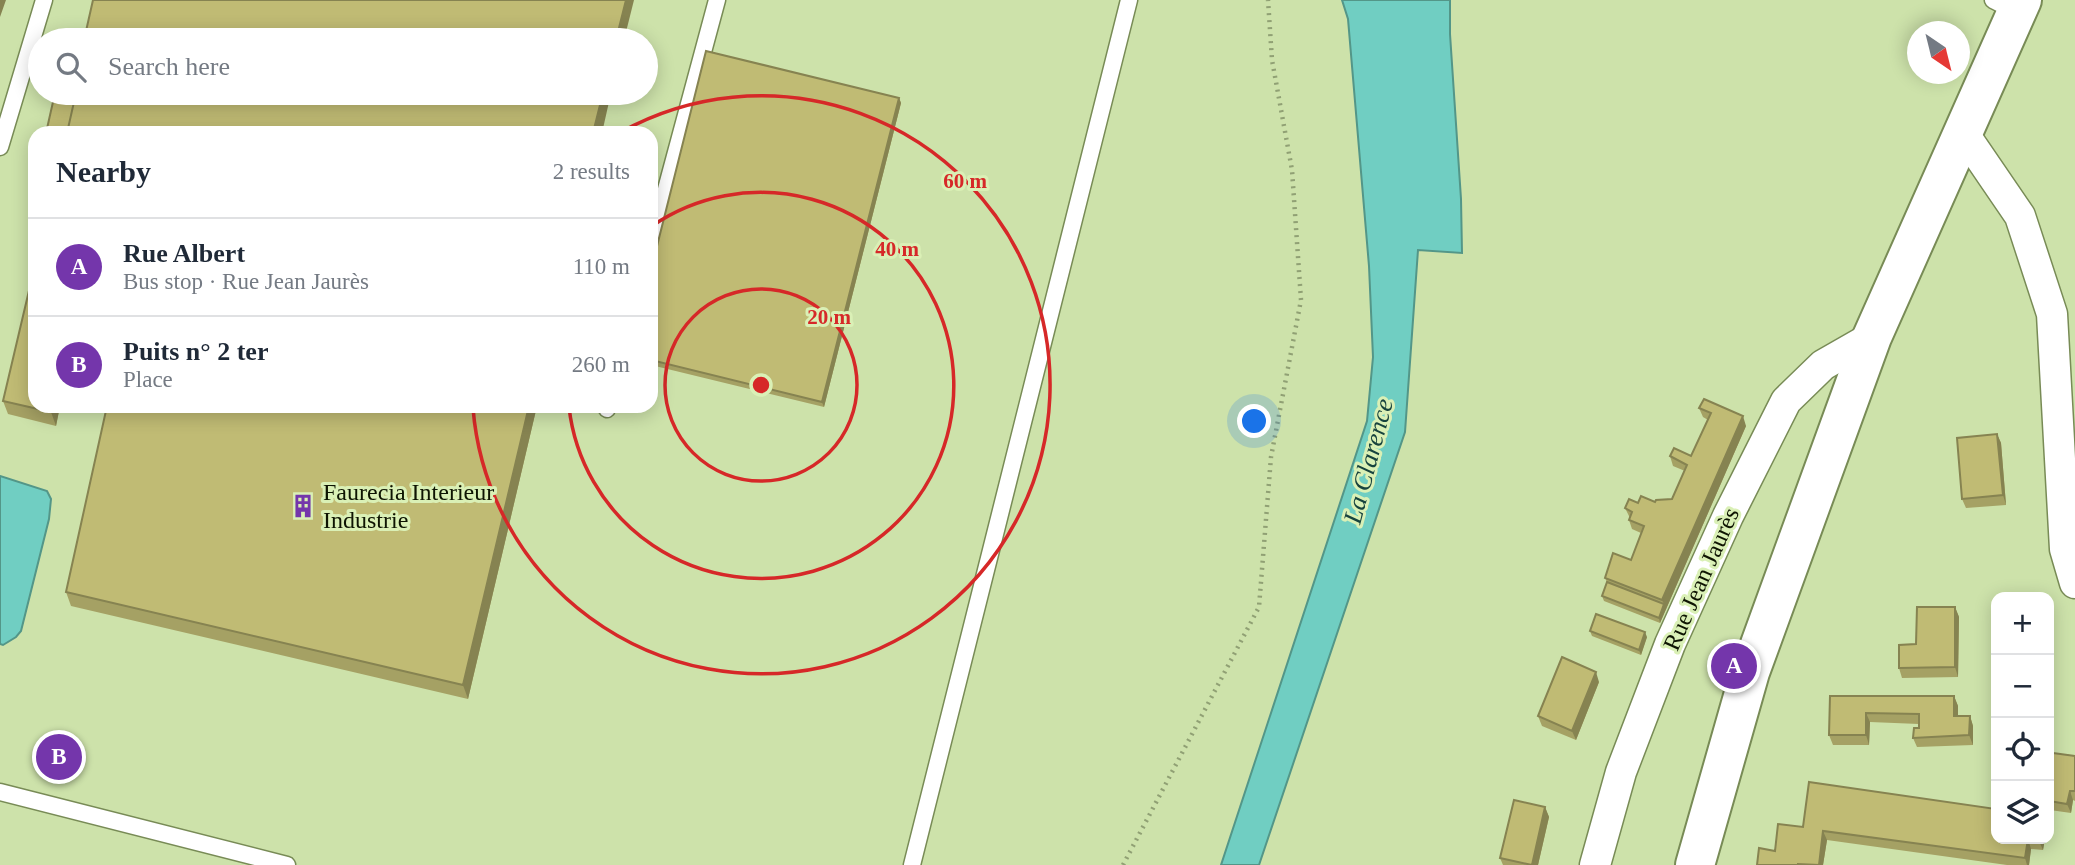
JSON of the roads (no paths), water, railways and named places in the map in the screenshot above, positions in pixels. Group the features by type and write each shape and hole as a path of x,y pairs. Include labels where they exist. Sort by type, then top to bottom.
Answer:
{"main road":[{"path":"1695,865 1750,672 1872,337 1964,134 2011,4"}],"street":[{"path":"1964,134 2020,216 2052,314 2068,486 2065,549 2075,583"},
{"name":"Rue Jean Jaurès","path":"1595,865 1622,772 1671,644 1728,516 1786,401 1823,365 1872,337"}],"lane":[{"path":"36,28 44,0"},
{"path":"658,219 717,0"},
{"path":"912,865 1129,0"},
{"path":"0,147 28,53"},
{"path":"0,792 286,865"}],"water":[{"name":"La Clarence","path":"1342,0 1450,0 1462,253 1418,250 1405,432 1259,865 1221,865 1367,421 1373,357 1369,266 1348,19"},
{"path":"0,476 47,491 51,499 49,519 21,631 3,645 0,644"}],"place":[{"name":"Faurecia Interieur Industrie","path":"303,506"},
{"name":"Rue Albert","path":"1734,666"},
{"name":"Puits n° 2 ter","path":"59,757"}]}
